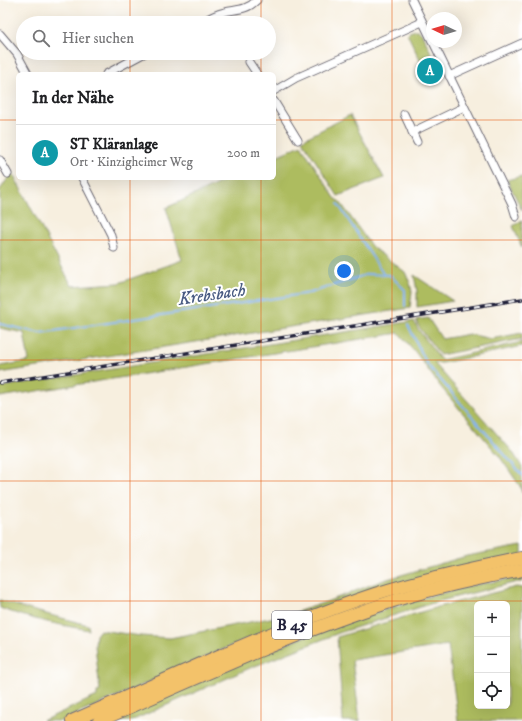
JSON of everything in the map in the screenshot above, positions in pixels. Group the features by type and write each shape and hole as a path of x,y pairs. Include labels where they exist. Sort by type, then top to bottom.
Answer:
{"highway":[{"name":"B 45","path":"72,721 328,610 412,584 482,566 522,558"},
{"name":"B 45","path":"99,721 254,653 352,615 417,594 522,570"}],"street":[{"path":"213,16 218,13 244,9 252,5 257,0"},
{"path":"412,0 426,30"},
{"path":"276,90 296,78 422,22"},
{"path":"0,34 16,53"},
{"path":"449,76 522,43"},
{"path":"435,48 512,204 516,217"},
{"path":"20,60 27,72"},
{"path":"110,72 132,60"},
{"path":"249,62 256,72"},
{"path":"276,104 298,140"},
{"path":"412,132 464,107"},
{"path":"404,114 417,142"},
{"path":"0,160 8,174"},
{"path":"83,180 111,235 114,248"}],"green space":[{"path":"418,30 422,34 426,42 426,48 429,48 440,71 428,77 407,33"},
{"path":"350,115 384,178 338,196 302,140"},
{"path":"301,145 335,198 340,202 372,247 405,272 412,292 410,308 0,373 0,366 29,361 24,333 0,328 0,190 12,172 72,286 119,283 182,260 166,208 226,180 276,180 276,156"},
{"path":"522,176 522,210 507,180"},
{"path":"522,220 522,248 513,226"},
{"path":"414,275 453,301 417,307 417,291"},
{"path":"428,318 442,339 469,334 491,339 522,333 522,339 440,355 419,327 416,320"},
{"path":"414,321 418,329 441,360 522,342 522,346 443,363 434,363 512,451 522,467 522,493 520,486 499,456 440,386 416,353 399,333 0,397 0,387"},
{"path":"522,546 522,554 244,640 61,721 42,721 97,696 97,692 100,691 95,645 96,635 100,630 141,636 170,638 290,614 384,580 467,556"},
{"path":"522,577 522,582 436,602 339,633 250,668 131,721 114,721 250,659 318,631 419,599 474,585"},
{"path":"516,587 522,588 522,721 458,721 448,645 352,660 360,721 343,721 337,637 438,607"},
{"path":"0,600 88,625 89,630 44,621 11,612 0,608"}],"waterway":[{"path":"338,204 384,275"},
{"name":"Krebsbach","path":"0,324 40,333 310,293 368,274 390,275 405,290 405,306"},
{"name":"Krebsbach","path":"408,325 427,364 522,475"}],"railway":[{"path":"0,383 522,299"}],"place":[{"name":"ST Kläranlage","path":"430,71"}]}
